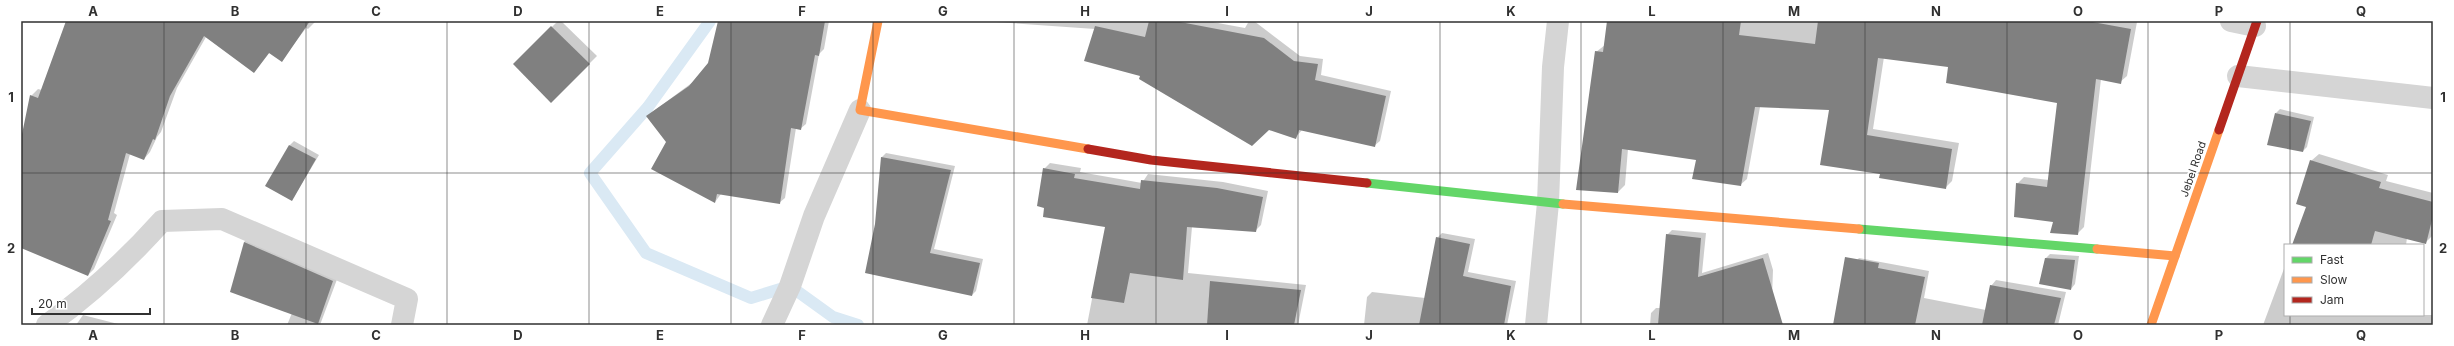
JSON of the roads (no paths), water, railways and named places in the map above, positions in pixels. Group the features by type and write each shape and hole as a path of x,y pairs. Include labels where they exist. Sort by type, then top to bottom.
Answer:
{"street":[{"path":"772,325 790,286 814,216 860,110 878,21"},
{"path":"1536,325 1548,204 1553,67 1558,21"},
{"path":"2231,21 2256,24"},
{"name":"Jebel Road","path":"2151,325 2256,24"},
{"path":"2238,76 2433,98"},
{"path":"860,110 1151,160 1548,204 2175,256"},
{"path":"47,325 71,308 127,261 162,221 222,219 407,299 402,325"}],"waterway":[{"path":"710,21 648,107 590,173 646,253 751,298 790,286 833,317 858,325"}]}
